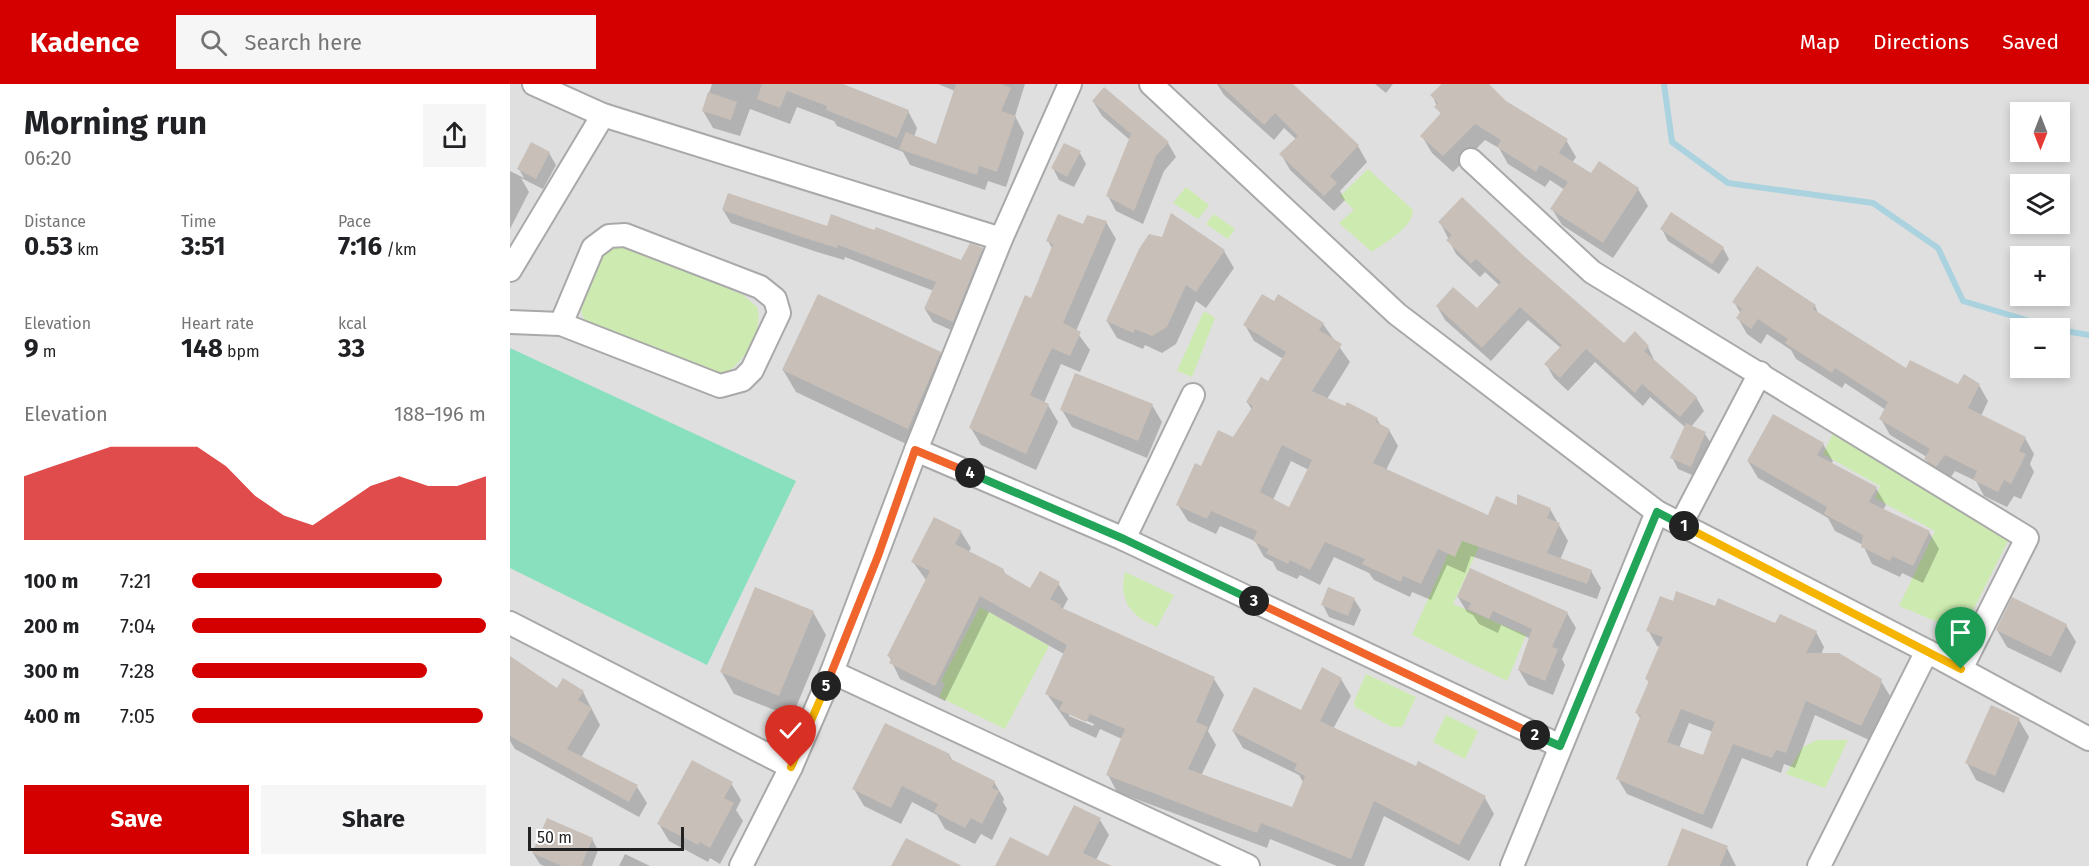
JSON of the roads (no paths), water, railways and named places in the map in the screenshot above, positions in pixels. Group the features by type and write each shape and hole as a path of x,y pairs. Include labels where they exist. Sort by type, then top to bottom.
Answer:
{"street":[{"path":"534,84 603,115 1001,239"},
{"path":"742,866 791,767 832,672 915,450 1001,239 1070,84"},
{"path":"1151,84 1397,314 1657,512 1927,651 2089,739"},
{"path":"510,270 603,115"},
{"path":"1471,160 1592,272 2027,538 1961,669"},
{"path":"510,322 561,324 720,386 742,380 752,370 779,314 775,299 760,287 625,235 609,236 593,248 561,324"},
{"path":"1681,524 1760,373"},
{"path":"1124,539 1193,395"},
{"path":"915,450 1124,539 1560,746"},
{"path":"1512,866 1657,512"},
{"path":"510,623 791,767"},
{"path":"1819,866 1927,651"},
{"path":"832,672 1248,866"}],"waterway":[{"path":"1664,84 1672,142 1728,183 1873,203 1938,248 1963,301 2020,318"},
{"path":"2070,332 2089,335"}]}
